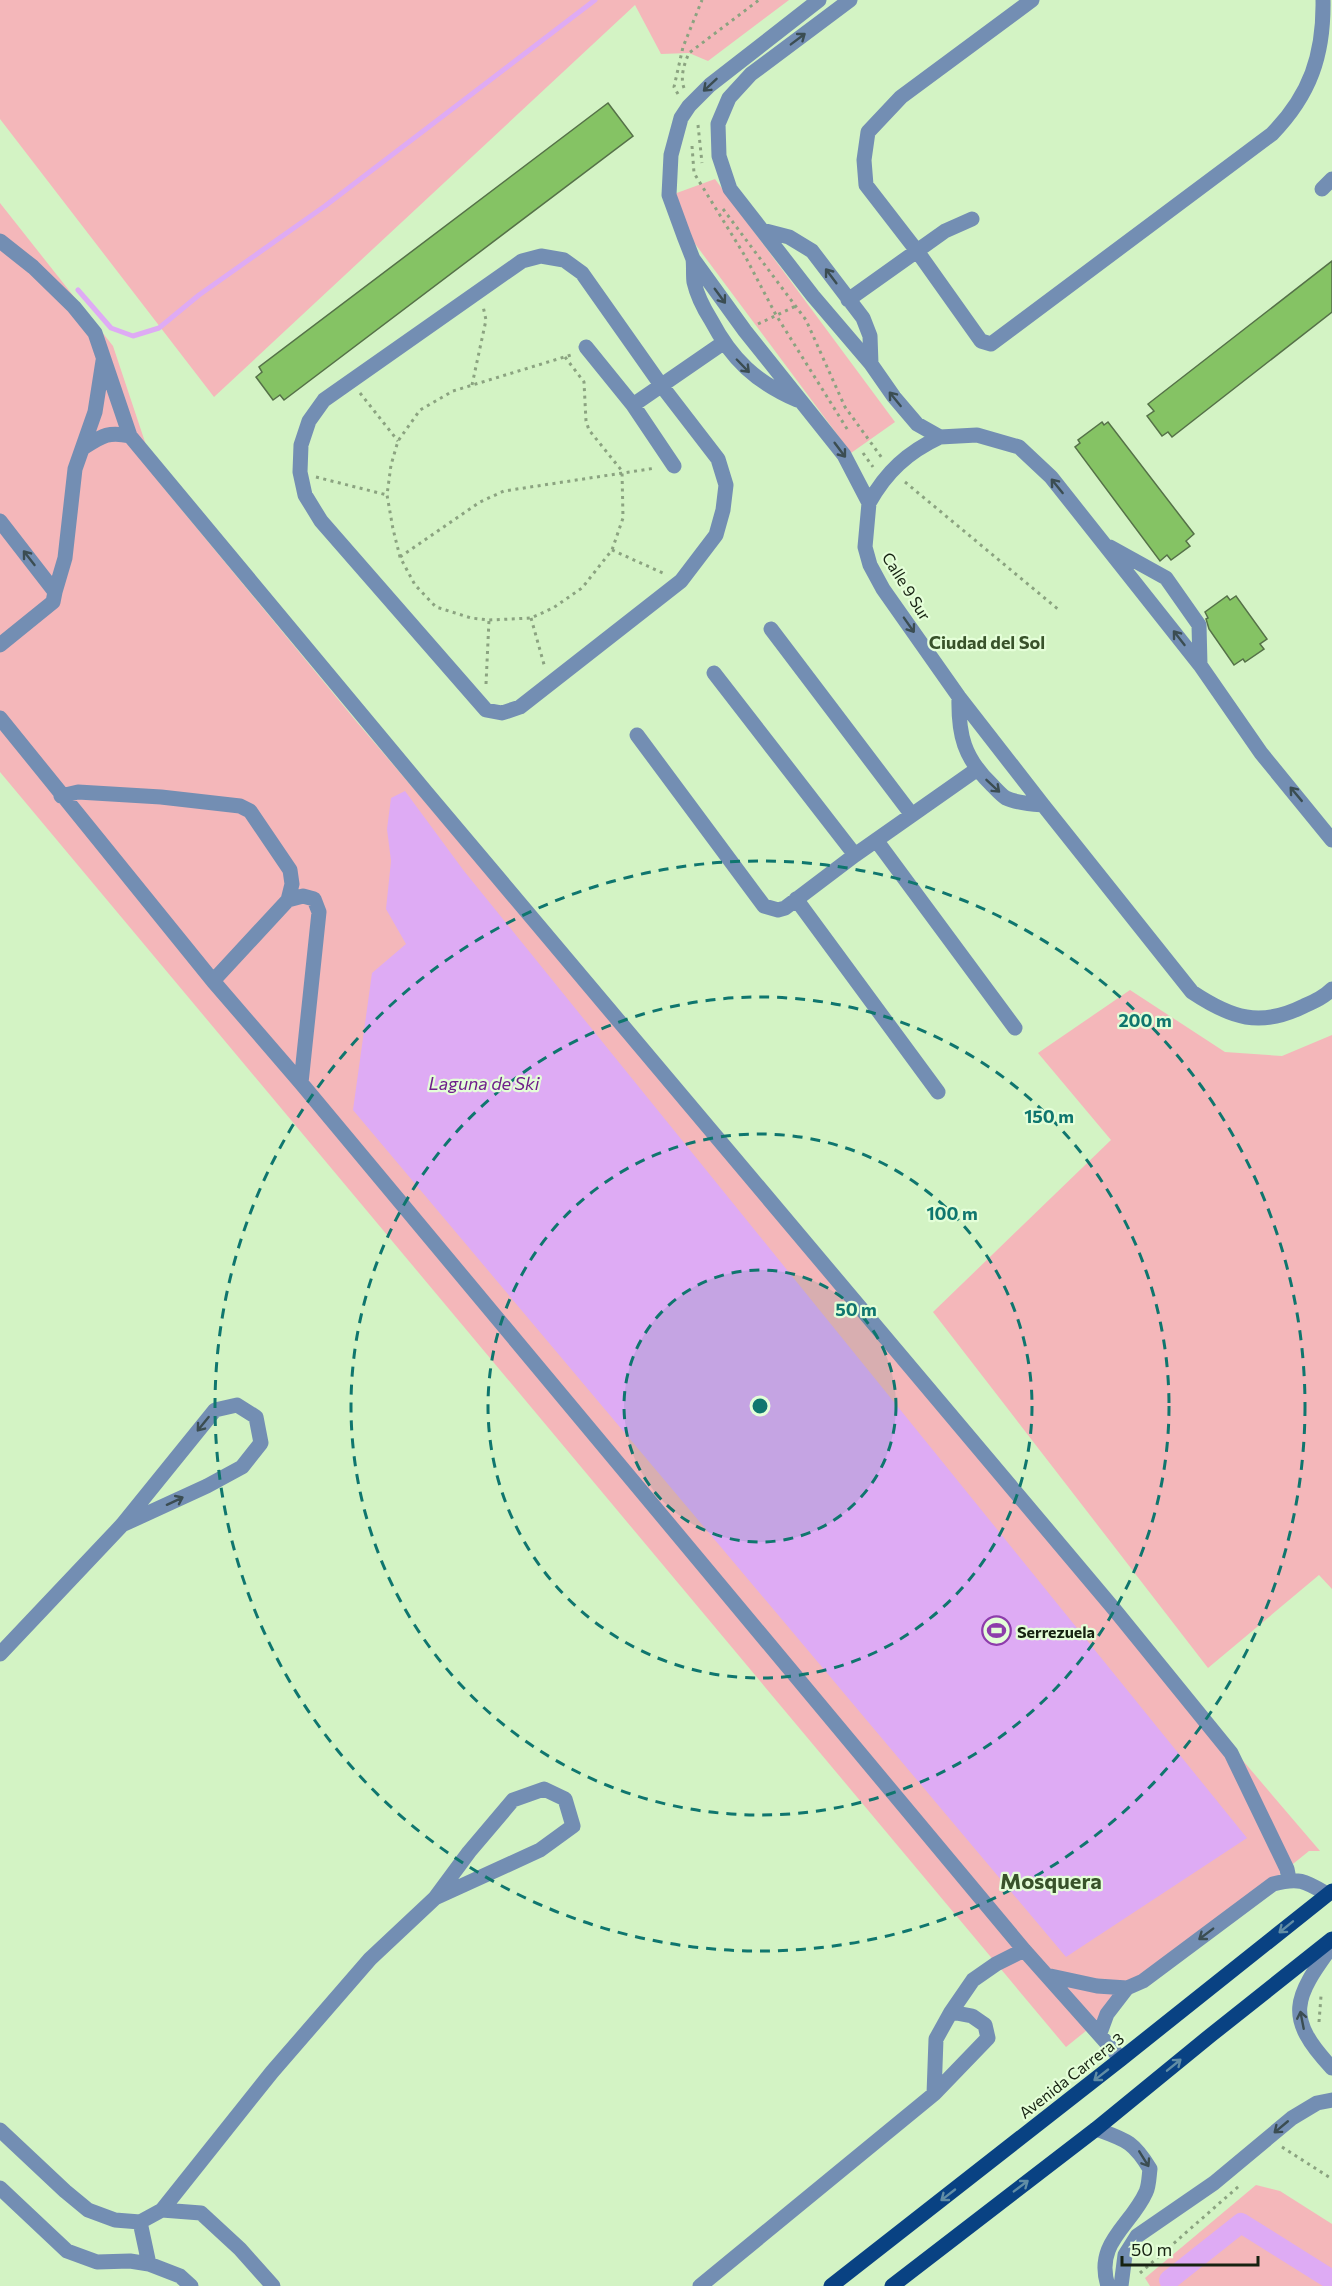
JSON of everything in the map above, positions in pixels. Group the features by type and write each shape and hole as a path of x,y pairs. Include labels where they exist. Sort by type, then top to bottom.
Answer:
{"main road":[{"name":"Avenida Carrera 3","path":"831,2286 1330,1893"},
{"path":"892,2286 1096,2129 1332,1939"}],"street":[{"path":"819,0 710,85 681,118 670,155 669,195 693,259 745,331 844,455 869,503"},
{"path":"850,0 751,74 729,98 718,124 720,156 730,189 813,296 871,364 894,397 917,424 940,437"},
{"path":"1032,0 900,97 868,132 864,160 866,185 917,251 981,341 992,344 1272,134 1290,116 1305,92 1316,66 1322,33 1323,0"},
{"path":"848,300 945,231 972,219"},
{"path":"762,230 789,237 812,252 863,318 870,336 871,364"},
{"path":"0,241 33,267 74,307 95,333 130,436 441,810 1114,1610 1231,1753 1287,1869 1289,1879"},
{"path":"541,256 564,260 582,273 661,385 718,459 726,485 723,510 716,535 681,581 520,707 502,713 486,710 321,521 305,495 300,472 301,445 309,421 324,400 477,294 522,261 541,256"},
{"path":"693,259 694,282 723,343 748,371 773,389 800,402"},
{"path":"633,405 723,343"},
{"path":"586,347 633,405 674,466"},
{"path":"0,645 53,602 62,571 72,505 72,486 81,450 95,412 103,357"},
{"path":"81,450 113,432 130,436"},
{"path":"869,503 891,470 921,446 940,437 977,435 1019,447 1051,477 1105,544 1200,665 1261,753 1332,840"},
{"name":"Calle 9 Sur","path":"869,503 865,547 870,565 883,589 959,697 1042,806 1192,992 1218,1009 1257,1020 1290,1013 1325,996 1332,989"},
{"path":"0,521 55,592"},
{"path":"1105,544 1166,578 1199,625 1200,665"},
{"path":"771,629 912,814"},
{"path":"714,673 855,855"},
{"path":"959,697 958,722 961,736 976,770 1005,797 1042,806"},
{"path":"0,718 213,981 301,1083 1024,1950 1121,2059"},
{"path":"637,735 764,906 778,910 976,770"},
{"path":"61,796 78,792 161,797 240,806 250,811 290,870 292,884 288,900 213,981"},
{"path":"876,840 1015,1028"},
{"path":"288,900 303,896 314,899 319,912 301,1083"},
{"path":"796,899 938,1092"},
{"path":"0,1654 122,1525 215,1410 237,1405 256,1417 261,1443 242,1467 207,1486 122,1525"},
{"path":"0,2130 64,2192 88,2210 115,2220 140,2222 162,2210 272,2072 370,1959 435,1898 469,1852 513,1800 544,1789 565,1799 573,1826 540,1850 435,1898"},
{"path":"1047,1975 1097,1986 1127,1988 1143,1981 1273,1884 1289,1879 1304,1881 1330,1893"},
{"path":"1332,1946 1308,1979 1302,1991 1300,2008 1302,2027 1311,2046 1332,2068"},
{"path":"934,2094 936,2039 951,2012 973,1980 996,1964 1024,1950"},
{"path":"1100,2033 1107,2014 1127,1988"},
{"path":"700,2286 934,2094 988,2038 985,2025 972,2016 951,2012"},
{"path":"1121,2286 1125,2255 1137,2236 1214,2183 1292,2118 1317,2103 1332,2100"},
{"path":"1096,2129 1120,2138 1137,2149 1150,2169 1146,2192 1111,2242 1106,2256 1105,2275 1108,2286"},
{"path":"0,2188 67,2251 97,2262 130,2261 149,2264 180,2276 191,2286"},
{"path":"162,2210 201,2213 240,2249 273,2286"},
{"path":"140,2222 149,2264"}],"path":[{"path":"704,166 700,156 697,115 681,81 685,61 689,53 759,0"},
{"path":"722,207 794,307 806,320 845,407 891,470 1059,610"},
{"path":"472,385 486,320 485,310 477,294"},
{"path":"745,331 813,296"},
{"path":"565,357 584,382 586,421 589,430 622,471 623,518 612,550 582,588 553,608 531,618 489,620 471,618 436,607 415,585 400,557 387,495 391,465 398,441 420,410 453,391 472,385 565,357"},
{"path":"351,382 398,441"},
{"path":"400,557 480,502 504,491 622,471 674,466"},
{"path":"300,472 387,495"},
{"path":"612,550 681,581"},
{"path":"531,618 549,684"},
{"path":"486,710 489,620"},
{"path":"1319,2022 1322,1991"},
{"path":"1268,2138 1332,2180"},
{"path":"1135,2277 1245,2181 1231,2169"}],"shaded area":[{"path":"0,0 789,0 708,61 689,53 661,54 635,5 214,397 0,119"},
{"path":"715,179 895,422 851,453 687,233 674,194"},
{"path":"0,203 113,346 158,481 356,721 1320,1851 1309,1851 1066,2047 0,772"},
{"path":"1130,990 1225,1052 1282,1056 1332,1035 1332,1589 1319,1575 1208,1668 933,1312 1111,1140 1038,1053"},
{"path":"1256,2185 1280,2191 1332,2224 1332,2286 1150,2286 1145,2278"}],"water":[{"name":"Laguna de Ski","path":"405,791 464,871 1247,1838 1066,1957 353,1110 372,973 406,944 386,909 391,861 387,829 391,798"}],"building":[{"path":"608,103 633,136 284,400 280,395 273,400 256,377 262,372 259,367"},
{"path":"1332,261 1332,312 1172,437 1168,432 1162,436 1147,416 1154,411 1148,404"},
{"path":"1102,422 1104,425 1108,422 1194,534 1186,541 1190,546 1171,560 1167,555 1160,561 1075,447 1080,443 1078,440"},
{"path":"1227,596 1230,600 1236,596 1267,639 1260,644 1264,649 1245,662 1243,659 1234,665 1209,629 1205,612"}],"waterway":[{"path":"78,290 111,328 133,336 159,328 199,295 325,206 595,0"},
{"path":"1169,2280 1241,2223 1332,2280"}],"place":[{"name":"Serrezuela","path":"996,1631"}],"district":[{"name":"Ciudad del Sol","path":"987,642"},
{"name":"Mosquera","path":"1051,1880"}]}
